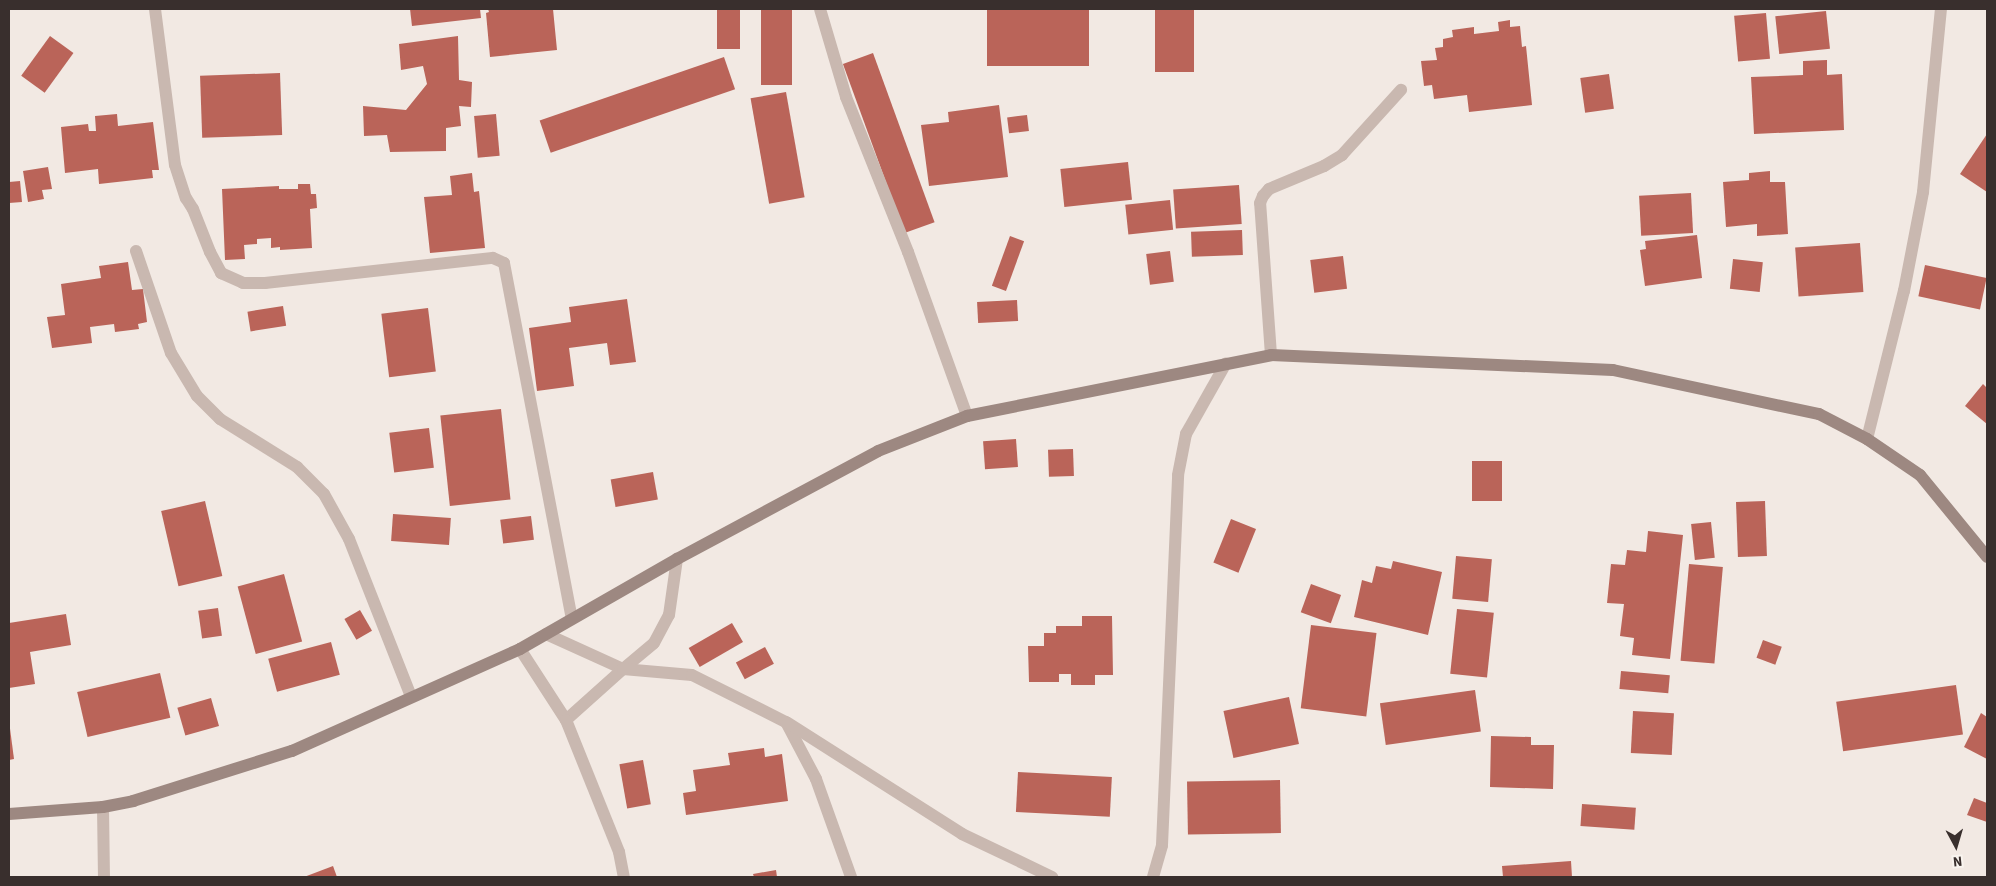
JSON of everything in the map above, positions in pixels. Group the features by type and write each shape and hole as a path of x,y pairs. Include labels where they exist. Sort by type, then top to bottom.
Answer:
{"street":[{"path":"155,9 175,165 186,198 194,209 210,252 221,273 243,283 265,283 493,258 504,263 572,618"},
{"path":"820,9 846,97 908,252 967,416"},
{"path":"1867,439 1904,291 1923,192 1941,9"},
{"path":"1271,355 1260,203 1262,196 1269,188 1324,166 1342,155 1401,90"},
{"path":"136,251 171,353 197,396 220,419 296,467 324,494 349,538 411,696"},
{"path":"9,814 103,807 203,781 292,751 411,696 520,649 677,559 878,451 967,416 1271,355 1613,370 1819,414 1867,439 1920,475 1987,557"},
{"path":"1153,877 1162,845 1178,475 1186,434 1226,363"},
{"path":"566,720 654,643 670,615 677,559"},
{"path":"546,634 623,669 692,675 786,722 962,834 1052,877"},
{"path":"520,649 566,720 619,852 624,877"},
{"path":"786,722 816,779 851,877"},
{"path":"103,807 104,877"}],"building":[{"path":"410,9 480,9 481,18 412,26"},
{"path":"488,9 553,9 557,50 490,57 486,13 489,12"},
{"path":"717,9 740,9 740,49 717,49"},
{"path":"761,9 792,9 792,85 761,85"},
{"path":"987,9 1089,9 1089,66 987,66"},
{"path":"1155,9 1194,9 1194,72 1155,72"},
{"path":"1826,11 1830,49 1779,54 1775,16"},
{"path":"1766,13 1770,59 1738,62 1734,16"},
{"path":"1510,20 1510,27 1520,26 1522,47 1526,46 1532,105 1469,112 1467,95 1434,99 1432,85 1424,86 1421,61 1437,60 1435,48 1443,47 1443,39 1453,37 1452,30 1474,27 1474,34 1499,31 1498,22"},
{"path":"50,36 73,53 45,93 21,76"},
{"path":"458,36 459,80 472,82 471,107 459,106 461,126 446,128 446,151 390,152 387,135 364,136 363,106 406,110 427,84 423,66 401,70 399,44"},
{"path":"873,53 935,222 904,233 843,64"},
{"path":"724,57 735,89 551,153 540,120"},
{"path":"1827,60 1827,75 1842,74 1844,130 1754,134 1751,77 1803,75 1803,61"},
{"path":"280,73 282,135 202,138 200,76"},
{"path":"1609,74 1614,109 1585,113 1580,78"},
{"path":"786,92 805,197 769,204 751,98"},
{"path":"999,105 1008,177 929,186 921,125 949,122 948,112"},
{"path":"117,114 118,126 153,122 159,170 152,170 153,178 99,184 98,169 65,173 61,127 88,124 89,131 96,131 95,116"},
{"path":"496,114 500,156 478,158 474,116"},
{"path":"1027,115 1029,131 1009,133 1007,117"},
{"path":"1987,134 1987,192 1960,174"},
{"path":"1128,162 1132,200 1064,207 1060,169"},
{"path":"48,167 52,189 42,190 44,199 28,202 23,171"},
{"path":"1770,171 1770,182 1785,182 1788,234 1757,236 1757,224 1726,227 1723,182 1749,180 1749,173"},
{"path":"472,173 474,192 479,191 485,248 430,253 424,197 452,195 450,176"},
{"path":"20,181 22,202 9,203 9,182"},
{"path":"298,184 310,184 311,194 316,194 317,208 310,209 312,248 280,250 280,247 271,248 271,238 257,239 257,244 244,245 245,259 225,260 222,189 279,186 279,189 298,189"},
{"path":"1239,185 1242,224 1176,229 1173,190"},
{"path":"1691,193 1693,233 1641,236 1639,196"},
{"path":"1170,200 1173,230 1128,235 1125,205"},
{"path":"1242,230 1243,255 1192,257 1191,232"},
{"path":"1697,235 1702,278 1645,286 1640,250 1646,249 1645,241"},
{"path":"1010,236 1024,241 1006,291 992,286"},
{"path":"1860,243 1863,292 1799,296 1795,248"},
{"path":"1170,251 1174,282 1150,285 1146,254"},
{"path":"1343,256 1347,289 1314,293 1310,260"},
{"path":"1733,259 1763,262 1760,292 1730,289"},
{"path":"128,262 132,290 143,289 147,322 138,324 139,329 115,332 114,324 90,327 92,343 52,348 47,317 65,315 61,284 101,278 99,266"},
{"path":"1925,265 1987,278 1980,309 1918,296"},
{"path":"627,299 636,362 610,365 607,343 569,348 574,386 537,391 529,328 571,322 569,307"},
{"path":"1017,300 1018,321 978,323 977,302"},
{"path":"283,306 286,326 251,331 247,312"},
{"path":"428,308 436,372 389,377 381,314"},
{"path":"1983,384 1987,388 1987,424 1965,406"},
{"path":"501,409 511,500 450,506 440,415"},
{"path":"429,428 434,468 394,473 389,433"},
{"path":"1016,439 1018,467 985,469 983,441"},
{"path":"1073,449 1074,476 1049,477 1048,450"},
{"path":"1472,461 1502,461 1502,501 1472,501"},
{"path":"653,472 658,500 616,507 611,479"},
{"path":"205,501 222,576 178,586 161,511"},
{"path":"1765,501 1767,556 1738,557 1736,502"},
{"path":"393,514 451,518 449,545 391,541"},
{"path":"531,516 534,540 503,544 500,520"},
{"path":"1231,519 1256,529 1238,573 1213,563"},
{"path":"1711,522 1715,558 1695,560 1691,524"},
{"path":"1648,531 1683,535 1670,659 1632,655 1634,638 1620,636 1624,604 1607,603 1611,564 1625,565 1627,550 1646,552"},
{"path":"1456,556 1492,559 1488,602 1452,599"},
{"path":"1393,561 1442,572 1428,635 1354,617 1362,580 1372,583 1376,566 1391,569"},
{"path":"1689,564 1723,567 1714,664 1681,661"},
{"path":"284,574 302,642 256,654 238,586"},
{"path":"1311,584 1341,595 1331,623 1301,612"},
{"path":"218,608 222,636 202,639 198,611"},
{"path":"1457,609 1494,613 1487,678 1450,674"},
{"path":"360,610 372,631 356,640 344,619"},
{"path":"66,614 71,645 30,652 35,684 9,688 9,623"},
{"path":"1082,616 1112,616 1113,675 1095,675 1095,685 1071,685 1071,674 1059,674 1059,682 1029,682 1028,646 1044,646 1044,633 1056,633 1056,626 1082,626"},
{"path":"732,623 743,642 700,667 689,648"},
{"path":"1311,625 1377,633 1366,716 1301,708"},
{"path":"1763,640 1782,647 1775,665 1757,658"},
{"path":"331,642 340,675 277,692 268,659"},
{"path":"765,647 774,664 745,679 736,662"},
{"path":"1621,671 1670,675 1668,693 1619,689"},
{"path":"160,673 170,718 88,737 77,692"},
{"path":"1956,685 1963,735 1843,751 1836,702"},
{"path":"1475,690 1481,732 1386,745 1380,703"},
{"path":"1289,697 1299,744 1233,758 1223,711"},
{"path":"211,698 219,726 185,736 177,708"},
{"path":"1633,711 1674,713 1672,755 1631,753"},
{"path":"1981,713 1987,717 1987,759 1964,747"},
{"path":"9,721 14,759 9,760"},
{"path":"1491,736 1531,737 1531,745 1554,745 1553,789 1490,787"},
{"path":"764,748 765,757 782,754 788,801 686,815 683,793 696,791 693,770 730,765 728,753"},
{"path":"643,760 651,804 627,808 619,764"},
{"path":"1018,772 1112,777 1110,817 1016,812"},
{"path":"1280,780 1281,833 1188,835 1187,782"},
{"path":"1974,798 1987,803 1987,822 1967,815"},
{"path":"1582,804 1636,808 1634,830 1580,826"},
{"path":"1571,861 1572,877 1503,877 1502,866"},
{"path":"333,866 337,877 304,877"},
{"path":"776,870 777,877 754,877 753,874"}]}
